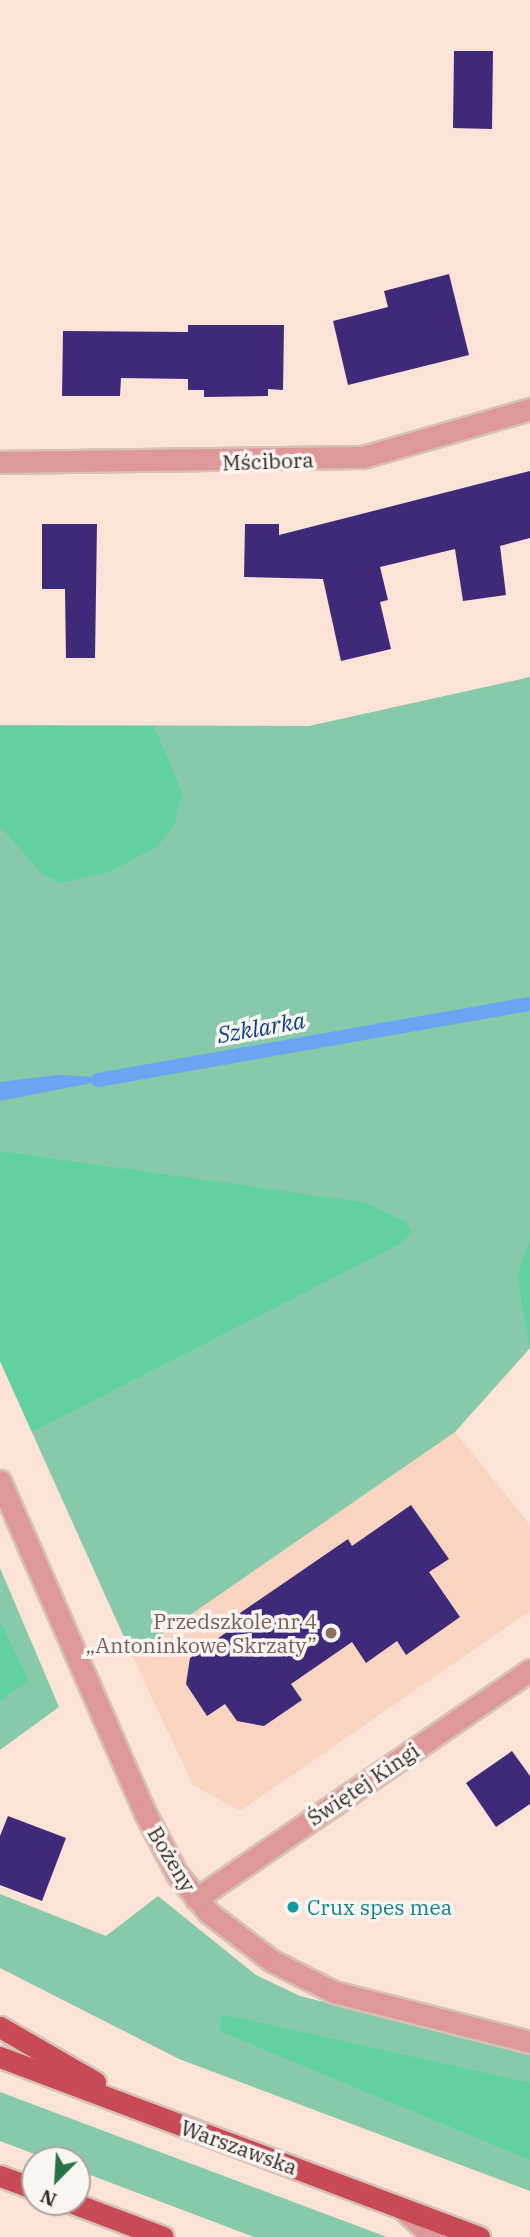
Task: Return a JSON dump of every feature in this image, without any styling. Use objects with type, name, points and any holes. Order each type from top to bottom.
[{"type":"main road","points":[[0,2027],[151,2114]]},
{"type":"main road","name":"Warszawska","points":[[0,2057],[479,2237]]},
{"type":"main road","points":[[0,2176],[21,2184]]},
{"type":"main road","points":[[91,2210],[163,2237]]},
{"type":"street","name":"Mścibora","points":[[0,462],[363,457],[530,409]]},
{"type":"street","name":"Bożeny","points":[[0,1480],[145,1813],[196,1899],[261,1954],[334,1992],[530,2042]]},
{"type":"street","name":"Świętej Kingi","points":[[196,1899],[530,1670]]},
{"type":"street","points":[[401,2207],[433,2237]]},
{"type":"shaded area","name":"Przedszkole nr 4 „Antoninkowe Skrzaty”","points":[[455,1432],[530,1525],[530,1611],[240,1811],[193,1785],[132,1655]]},
{"type":"green space","points":[[530,677],[530,1348],[455,1432],[132,1655],[0,1361],[0,725],[309,726]]},
{"type":"green space","points":[[0,726],[154,726],[182,792],[175,823],[158,846],[112,871],[61,883],[43,875],[0,826]]},
{"type":"green space","points":[[0,1151],[366,1203],[404,1221],[412,1232],[398,1245],[32,1432],[0,1361]]},
{"type":"green space","points":[[530,1241],[530,1348],[517,1276]]},
{"type":"green space","points":[[0,1568],[59,1707],[0,1750]]},
{"type":"green space","points":[[0,1621],[29,1681],[0,1701]]},
{"type":"green space","points":[[0,1894],[106,1936],[158,1896],[256,1975],[300,1996],[530,2054],[530,2191],[179,2059],[0,1968]]},
{"type":"green space","points":[[227,2015],[530,2083],[530,2160],[219,2031],[221,2017]]},
{"type":"green space","points":[[0,2092],[387,2237],[254,2237],[91,2175],[91,2146],[21,2146],[21,2149],[0,2141]]},
{"type":"water","points":[[57,1075],[117,1078],[0,1101],[0,1082]]},
{"type":"building","points":[[454,51],[493,51],[492,129],[453,128]]},
{"type":"building","points":[[449,274],[469,355],[348,385],[333,321],[388,307],[384,291]]},
{"type":"building","points":[[188,325],[284,325],[283,390],[268,389],[268,396],[204,397],[204,390],[188,390],[188,379],[121,378],[120,396],[62,396],[63,331],[188,332]]},
{"type":"building","points":[[530,471],[530,538],[500,546],[506,595],[463,601],[455,549],[380,567],[388,600],[380,602],[391,649],[341,661],[323,579],[244,577],[245,524],[279,524],[279,535]]},
{"type":"building","points":[[42,524],[97,524],[95,658],[66,658],[65,589],[42,589]]},
{"type":"building","points":[[411,1505],[449,1559],[429,1572],[460,1617],[406,1655],[397,1641],[366,1663],[352,1642],[291,1684],[302,1700],[264,1726],[237,1721],[225,1704],[207,1716],[186,1684],[190,1658],[244,1620],[240,1613],[348,1539],[352,1546]]},
{"type":"building","points":[[512,1751],[530,1776],[530,1804],[496,1827],[466,1783]]},
{"type":"building","points":[[8,1816],[66,1838],[42,1901],[0,1885],[0,1836]]},
{"type":"waterway","name":"Szklarka","points":[[98,1080],[530,1004]]},
{"type":"place","name":"Przedszkole nr 4 „Antoninkowe Skrzaty”","points":[[331,1633]]},
{"type":"place","name":"Crux spes mea","points":[[293,1907]]}]
